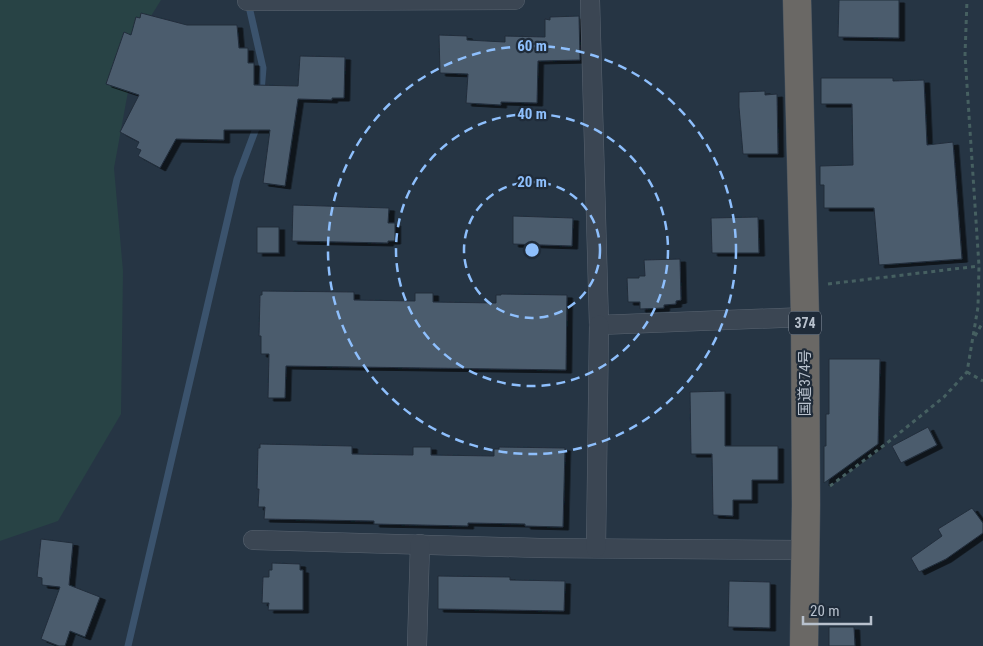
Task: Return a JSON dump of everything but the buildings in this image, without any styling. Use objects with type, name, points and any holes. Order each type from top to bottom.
[{"type":"highway","name":"国道374号","points":[[797,0],[805,317],[806,505],[804,646]]},
{"type":"street","points":[[247,1],[514,0]]},
{"type":"street","points":[[590,0],[599,325],[596,548]]},
{"type":"street","points":[[599,325],[805,317]]},
{"type":"street","points":[[253,540],[596,548],[804,550]]},
{"type":"street","points":[[417,646],[420,544]]},
{"type":"path","points":[[806,505],[944,397],[967,372],[978,307],[979,266],[965,55],[967,0]]},
{"type":"path","points":[[804,287],[979,266]]},
{"type":"path","points":[[973,338],[983,322]]},
{"type":"path","points":[[967,372],[983,381]]},
{"type":"green space","points":[[0,0],[161,0],[138,37],[114,168],[123,271],[121,414],[58,521],[0,541]]},
{"type":"waterway","points":[[248,2],[263,68],[261,92]]},
{"type":"waterway","points":[[128,646],[237,179],[258,123]]}]
